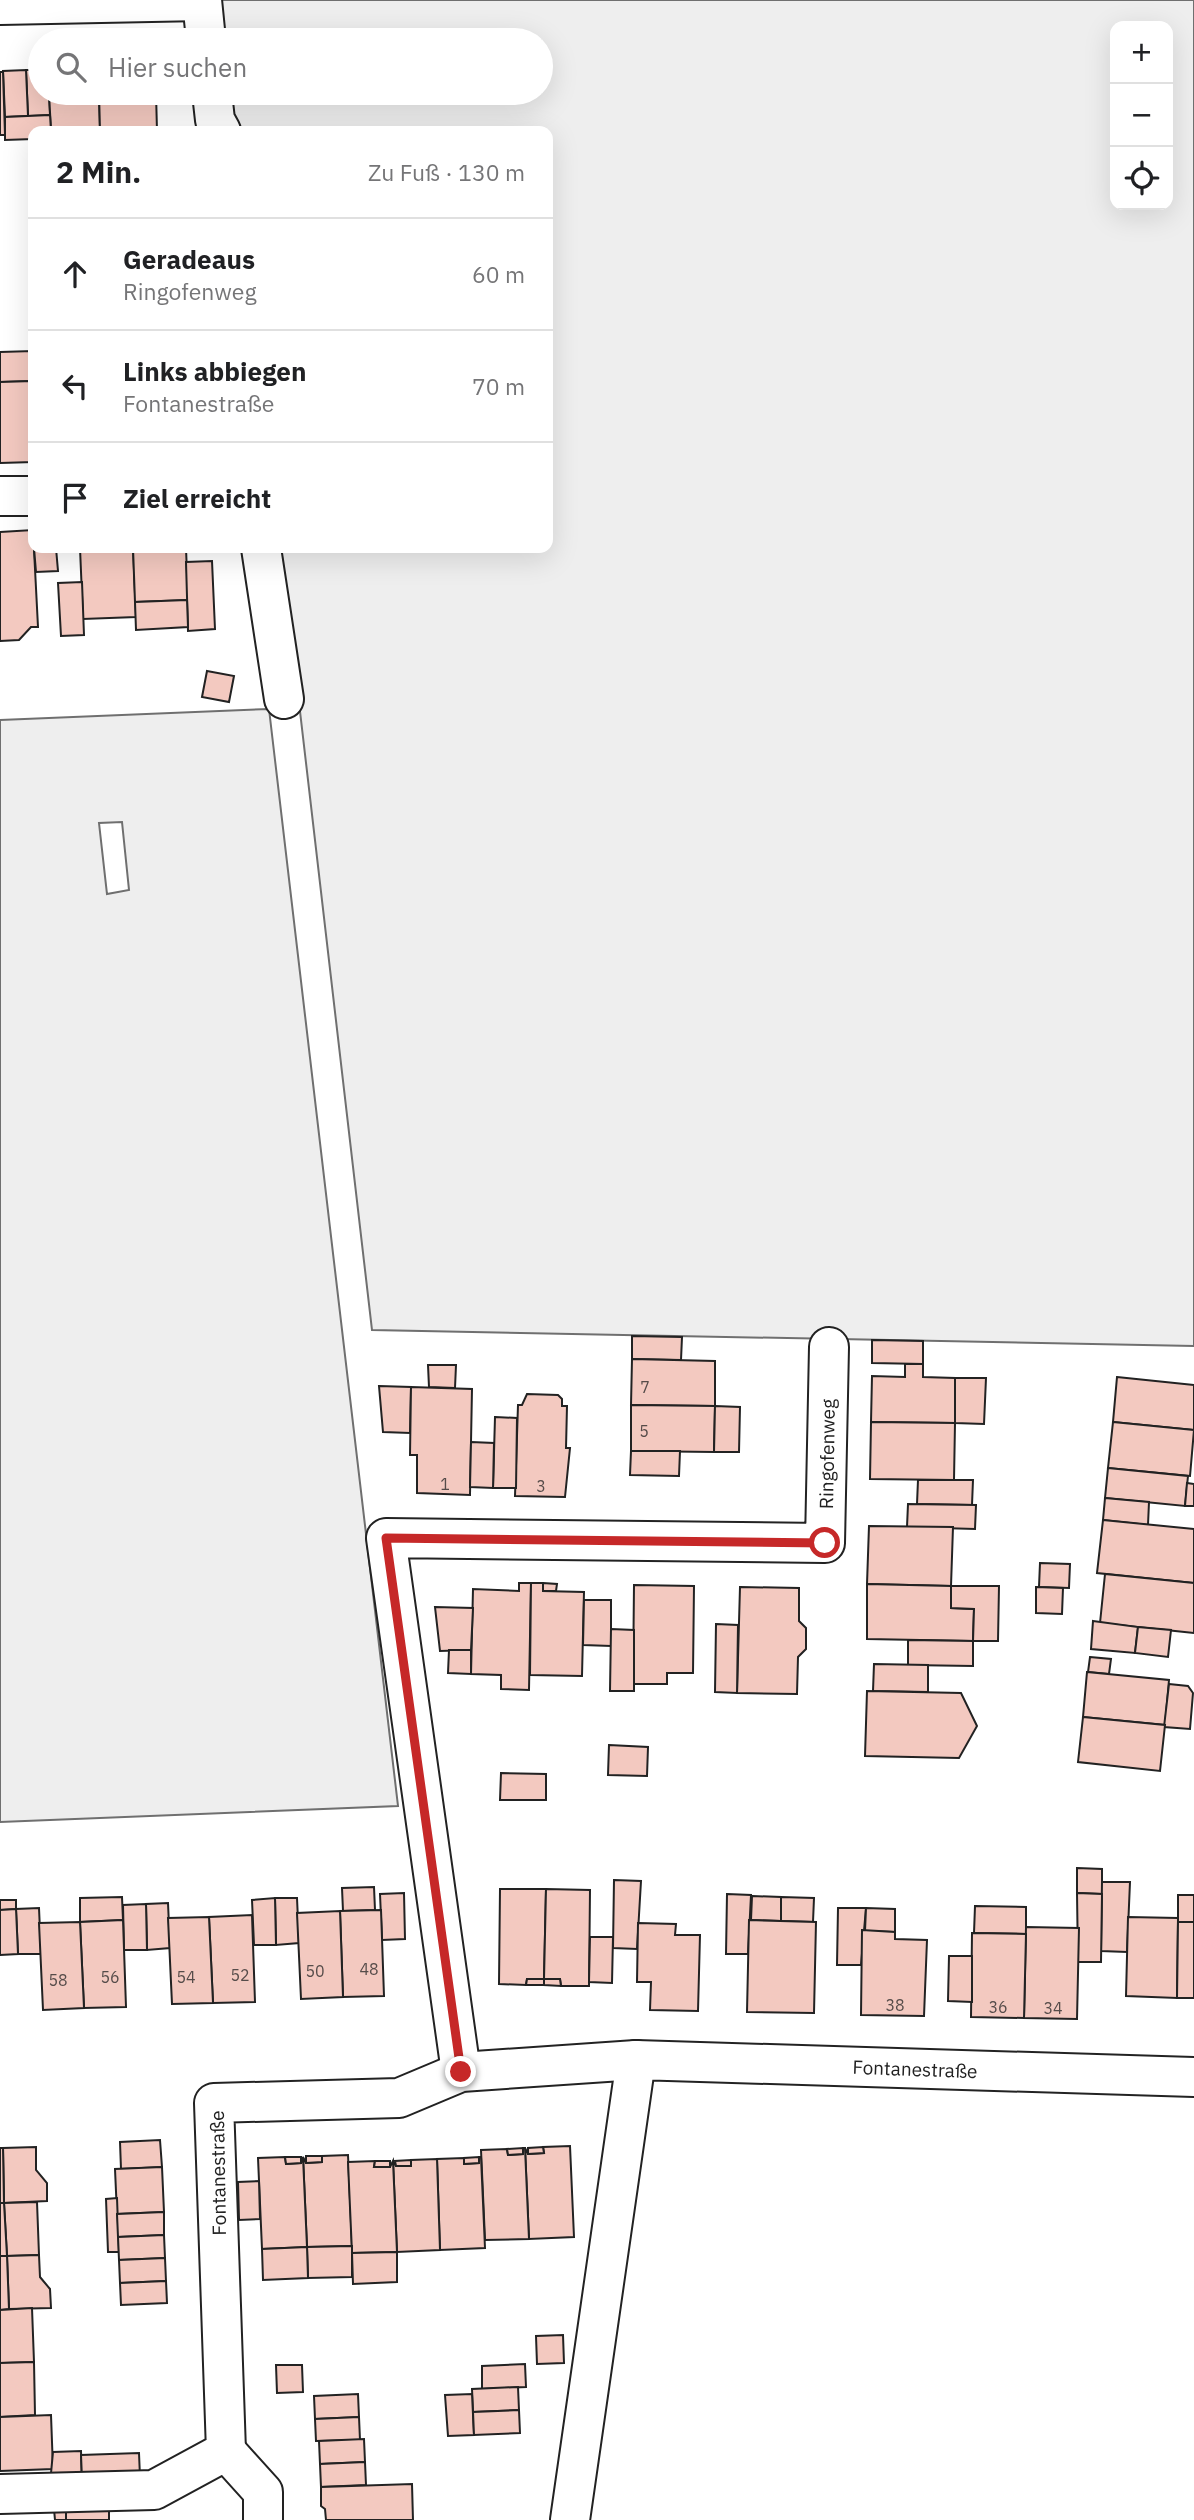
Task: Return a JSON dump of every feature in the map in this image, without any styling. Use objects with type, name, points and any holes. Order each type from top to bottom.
[{"type":"street","points":[[0,5],[202,0],[205,28]]},
{"type":"street","points":[[213,105],[218,126]]},
{"type":"street","points":[[0,496],[28,496]]},
{"type":"street","points":[[262,553],[284,699]]},
{"type":"street","name":"Ringofenweg","points":[[461,2072],[386,1538],[825,1543],[829,1347]]},
{"type":"street","points":[[570,2520],[636,2060]]},
{"type":"street","name":"Fontanestraße","points":[[226,2451],[214,2103],[399,2098],[461,2072],[636,2060],[1194,2077]]},
{"type":"street","points":[[0,2494],[154,2490],[226,2451],[263,2492],[263,2520]]},
{"type":"shaded area","points":[[218,0],[1194,0],[1194,1346],[372,1330],[282,553],[553,553],[553,126],[230,126],[228,105],[553,105],[553,28],[221,28]]},
{"type":"shaded area","points":[[269,709],[398,1806],[0,1822],[0,720]],"holes":[[[122,822],[129,890],[107,894],[99,823]]]},
{"type":"building","points":[[26,70],[28,105],[50,105],[50,115],[28,116]]},
{"type":"building","points":[[26,70],[28,116],[5,117],[3,71]]},
{"type":"building","points":[[0,72],[3,72],[5,135],[0,135]]},
{"type":"building","points":[[50,105],[99,105],[100,126],[51,126]]},
{"type":"building","points":[[99,105],[156,105],[157,126],[100,126]]},
{"type":"building","points":[[50,115],[51,126],[28,126],[28,139],[5,140],[5,117]]},
{"type":"building","points":[[28,351],[28,381],[0,382],[0,352]]},
{"type":"building","points":[[28,381],[28,462],[0,463],[0,382]]},
{"type":"building","points":[[28,530],[28,553],[34,553],[38,627],[31,627],[19,640],[0,641],[0,532]]},
{"type":"building","points":[[34,553],[56,553],[58,571],[36,572]]},
{"type":"building","points":[[80,553],[133,553],[136,617],[83,619]]},
{"type":"building","points":[[133,553],[186,553],[188,600],[135,602]]},
{"type":"building","points":[[212,561],[215,629],[188,631],[186,562]]},
{"type":"building","points":[[82,582],[84,635],[61,636],[58,583]]},
{"type":"building","points":[[187,600],[188,627],[136,630],[135,602]]},
{"type":"building","points":[[207,671],[234,676],[229,702],[202,697]]},
{"type":"building","points":[[632,1336],[682,1337],[681,1360],[632,1359]]},
{"type":"building","points":[[872,1340],[923,1341],[923,1364],[872,1363]]},
{"type":"building","points":[[632,1359],[715,1361],[715,1406],[631,1405]]},
{"type":"building","points":[[905,1364],[923,1364],[923,1377],[955,1378],[955,1423],[871,1422],[872,1376],[905,1377]]},
{"type":"building","points":[[428,1365],[456,1365],[455,1388],[429,1387]]},
{"type":"building","points":[[1117,1377],[1194,1385],[1194,1430],[1113,1422]]},
{"type":"building","points":[[955,1378],[986,1378],[984,1424],[955,1423]]},
{"type":"building","points":[[379,1386],[411,1387],[410,1433],[383,1432]]},
{"type":"building","points":[[411,1387],[472,1389],[470,1495],[417,1493],[417,1455],[410,1455]]},
{"type":"building","points":[[527,1394],[558,1395],[562,1399],[562,1406],[567,1406],[566,1448],[570,1448],[565,1497],[515,1496],[518,1405],[522,1405]]},
{"type":"building","points":[[631,1405],[715,1406],[714,1452],[631,1451]]},
{"type":"building","points":[[715,1406],[740,1407],[739,1452],[714,1452]]},
{"type":"building","points":[[495,1417],[517,1418],[516,1488],[493,1488]]},
{"type":"building","points":[[871,1422],[955,1423],[954,1480],[870,1479]]},
{"type":"building","points":[[1113,1422],[1194,1430],[1190,1476],[1108,1468]]},
{"type":"building","points":[[471,1442],[494,1443],[493,1488],[470,1487]]},
{"type":"building","points":[[631,1451],[680,1451],[679,1476],[630,1475]]},
{"type":"building","points":[[1108,1468],[1188,1476],[1185,1506],[1105,1498]]},
{"type":"building","points":[[918,1480],[973,1480],[972,1505],[917,1504]]},
{"type":"building","points":[[1187,1483],[1194,1484],[1194,1506],[1185,1506]]},
{"type":"building","points":[[1105,1498],[1149,1502],[1148,1525],[1103,1520]]},
{"type":"building","points":[[908,1504],[976,1505],[975,1529],[907,1527]]},
{"type":"building","points":[[1103,1520],[1194,1529],[1194,1583],[1097,1573]]},
{"type":"building","points":[[869,1526],[953,1527],[951,1586],[867,1584]]},
{"type":"building","points":[[1040,1563],[1070,1564],[1069,1588],[1039,1587]]},
{"type":"building","points":[[1105,1574],[1194,1583],[1194,1633],[1100,1623]]},
{"type":"building","points":[[519,1583],[531,1583],[529,1690],[501,1689],[501,1675],[471,1674],[473,1589],[519,1591]]},
{"type":"building","points":[[531,1583],[543,1583],[543,1591],[584,1592],[582,1676],[530,1675]]},
{"type":"building","points":[[543,1583],[557,1584],[556,1591],[543,1591]]},
{"type":"building","points":[[867,1584],[951,1586],[951,1608],[974,1609],[973,1641],[867,1639]]},
{"type":"building","points":[[634,1585],[694,1586],[693,1673],[667,1673],[667,1684],[633,1684]]},
{"type":"building","points":[[951,1586],[999,1586],[998,1641],[973,1641],[974,1609],[951,1608]]},
{"type":"building","points":[[740,1587],[799,1588],[799,1621],[806,1628],[806,1649],[798,1657],[797,1694],[737,1693]]},
{"type":"building","points":[[1036,1587],[1063,1588],[1062,1614],[1036,1613]]},
{"type":"building","points":[[584,1600],[611,1600],[611,1646],[583,1645]]},
{"type":"building","points":[[435,1607],[473,1608],[471,1650],[440,1651]]},
{"type":"building","points":[[1093,1621],[1138,1627],[1135,1653],[1091,1649]]},
{"type":"building","points":[[716,1624],[738,1625],[737,1693],[715,1692]]},
{"type":"building","points":[[1138,1627],[1171,1630],[1168,1657],[1135,1653]]},
{"type":"building","points":[[611,1629],[634,1630],[634,1691],[610,1691]]},
{"type":"building","points":[[908,1640],[973,1641],[973,1666],[908,1665]]},
{"type":"building","points":[[449,1650],[471,1650],[471,1674],[448,1673]]},
{"type":"building","points":[[1090,1657],[1111,1659],[1109,1674],[1088,1672]]},
{"type":"building","points":[[874,1664],[928,1665],[928,1692],[873,1691]]},
{"type":"building","points":[[1087,1672],[1169,1680],[1165,1725],[1083,1717]]},
{"type":"building","points":[[1169,1684],[1188,1686],[1193,1693],[1190,1729],[1164,1727]]},
{"type":"building","points":[[867,1691],[961,1693],[977,1726],[959,1758],[865,1756]]},
{"type":"building","points":[[1083,1717],[1165,1725],[1160,1771],[1078,1762]]},
{"type":"building","points":[[609,1745],[648,1747],[647,1776],[608,1775]]},
{"type":"building","points":[[501,1773],[546,1774],[546,1800],[500,1800]]},
{"type":"building","points":[[1077,1868],[1102,1869],[1102,1894],[1077,1893]]},
{"type":"building","points":[[614,1880],[641,1881],[637,1949],[613,1948]]},
{"type":"building","points":[[1102,1882],[1130,1882],[1127,1952],[1101,1951]]},
{"type":"building","points":[[374,1887],[375,1910],[343,1911],[342,1888]]},
{"type":"building","points":[[500,1889],[546,1889],[544,1979],[527,1979],[526,1985],[499,1984]]},
{"type":"building","points":[[546,1889],[590,1890],[589,1986],[561,1986],[560,1979],[544,1979]]},
{"type":"building","points":[[404,1893],[405,1939],[382,1940],[380,1894]]},
{"type":"building","points":[[1077,1893],[1102,1894],[1101,1962],[1078,1962]]},
{"type":"building","points":[[727,1894],[751,1895],[748,1954],[726,1954]]},
{"type":"building","points":[[1178,1895],[1194,1895],[1194,1922],[1178,1922]]},
{"type":"building","points":[[752,1896],[781,1897],[781,1921],[751,1920]]},
{"type":"building","points":[[122,1897],[123,1920],[80,1922],[80,1898]]},
{"type":"building","points":[[781,1897],[814,1898],[813,1922],[781,1921]]},
{"type":"building","points":[[275,1898],[297,1898],[299,1943],[276,1945]]},
{"type":"building","points":[[275,1898],[276,1945],[254,1945],[252,1900]]},
{"type":"building","points":[[0,1900],[16,1900],[16,1909],[0,1910]]},
{"type":"building","points":[[168,1903],[170,1948],[147,1950],[146,1904]]},
{"type":"building","points":[[146,1904],[147,1950],[124,1950],[123,1905]]},
{"type":"building","points":[[975,1906],[1026,1907],[1026,1934],[974,1933]]},
{"type":"building","points":[[39,1908],[41,1954],[18,1954],[16,1909]]},
{"type":"building","points":[[838,1908],[866,1908],[861,1965],[837,1965]]},
{"type":"building","points":[[866,1908],[895,1909],[895,1932],[865,1931]]},
{"type":"building","points":[[16,1909],[18,1954],[0,1955],[0,1910]]},
{"type":"building","points":[[381,1910],[384,1996],[343,1997],[340,1911]]},
{"type":"building","points":[[340,1911],[343,1997],[301,1999],[297,1913]]},
{"type":"building","points":[[252,1915],[255,2002],[213,2003],[209,1917]]},
{"type":"building","points":[[209,1917],[213,2003],[172,2004],[168,1918]]},
{"type":"building","points":[[1128,1917],[1178,1918],[1177,1998],[1126,1996]]},
{"type":"building","points":[[123,1920],[126,2007],[84,2008],[80,1922]]},
{"type":"building","points":[[749,1920],[816,1922],[814,2013],[747,2012]]},
{"type":"building","points":[[80,1922],[84,2008],[43,2010],[39,1923]]},
{"type":"building","points":[[1178,1922],[1194,1922],[1194,1998],[1177,1998]]},
{"type":"building","points":[[638,1923],[676,1924],[675,1935],[700,1935],[698,2011],[650,2010],[651,1982],[637,1982]]},
{"type":"building","points":[[1026,1927],[1079,1928],[1077,2019],[1024,2018]]},
{"type":"building","points":[[862,1930],[895,1932],[895,1939],[927,1940],[924,2016],[861,2015]]},
{"type":"building","points":[[972,1933],[1026,1934],[1024,2018],[971,2017]]},
{"type":"building","points":[[590,1937],[613,1937],[612,1983],[589,1982]]},
{"type":"building","points":[[949,1956],[972,1956],[972,2002],[948,2001]]},
{"type":"building","points":[[527,1979],[544,1979],[544,1985],[526,1985]]},
{"type":"building","points":[[544,1979],[560,1979],[561,1986],[544,1985]]},
{"type":"building","points":[[160,2140],[162,2167],[121,2169],[120,2142]]},
{"type":"building","points":[[570,2146],[574,2237],[529,2239],[525,2148],[528,2154],[544,2153],[543,2147]]},
{"type":"building","points":[[36,2147],[36,2170],[47,2183],[47,2201],[4,2203],[3,2148]]},
{"type":"building","points":[[543,2147],[544,2153],[528,2154],[528,2148]]},
{"type":"building","points":[[0,2148],[3,2148],[4,2203],[0,2203]]},
{"type":"building","points":[[523,2148],[529,2239],[485,2240],[481,2150],[507,2149],[508,2155],[523,2154]]},
{"type":"building","points":[[523,2148],[523,2154],[508,2155],[507,2149]]},
{"type":"building","points":[[348,2155],[352,2246],[307,2247],[303,2157],[306,2163],[322,2162],[322,2156]]},
{"type":"building","points":[[306,2156],[322,2156],[322,2162],[306,2163]]},
{"type":"building","points":[[285,2157],[286,2164],[301,2163],[303,2157],[307,2247],[262,2249],[258,2158]]},
{"type":"building","points":[[285,2157],[301,2157],[301,2163],[286,2164]]},
{"type":"building","points":[[479,2157],[485,2248],[440,2250],[437,2159],[464,2158],[464,2164],[479,2163]]},
{"type":"building","points":[[479,2157],[479,2163],[464,2164],[464,2158]]},
{"type":"building","points":[[437,2159],[440,2250],[397,2252],[393,2161],[396,2166],[411,2166],[411,2160]]},
{"type":"building","points":[[411,2160],[411,2166],[396,2166],[395,2161]]},
{"type":"building","points":[[375,2161],[374,2167],[390,2167],[393,2161],[397,2252],[352,2253],[348,2162]]},
{"type":"building","points":[[375,2161],[390,2161],[390,2167],[374,2167]]},
{"type":"building","points":[[162,2167],[164,2212],[117,2214],[115,2169]]},
{"type":"building","points":[[259,2181],[260,2219],[239,2220],[238,2182]]},
{"type":"building","points":[[117,2198],[119,2252],[108,2252],[106,2199]]},
{"type":"building","points":[[37,2202],[39,2255],[7,2256],[4,2203]]},
{"type":"building","points":[[0,2203],[4,2203],[7,2256],[0,2256]]},
{"type":"building","points":[[164,2212],[164,2235],[118,2237],[117,2214]]},
{"type":"building","points":[[164,2235],[165,2258],[119,2260],[118,2237]]},
{"type":"building","points":[[352,2246],[352,2277],[308,2278],[307,2247]]},
{"type":"building","points":[[307,2247],[308,2278],[263,2280],[262,2249]]},
{"type":"building","points":[[397,2252],[397,2282],[353,2284],[352,2253]]},
{"type":"building","points":[[39,2255],[40,2277],[50,2289],[51,2308],[9,2309],[7,2256]]},
{"type":"building","points":[[0,2256],[7,2256],[9,2309],[0,2310]]},
{"type":"building","points":[[165,2258],[166,2281],[120,2283],[119,2260]]},
{"type":"building","points":[[166,2281],[167,2303],[121,2305],[120,2283]]},
{"type":"building","points":[[32,2308],[34,2362],[0,2363],[0,2310]]},
{"type":"building","points":[[563,2335],[564,2363],[537,2364],[536,2336]]},
{"type":"building","points":[[34,2362],[35,2415],[0,2417],[0,2363]]},
{"type":"building","points":[[525,2364],[526,2387],[482,2389],[482,2366]]},
{"type":"building","points":[[276,2365],[302,2365],[303,2392],[277,2393]]},
{"type":"building","points":[[518,2387],[519,2410],[473,2412],[472,2389]]},
{"type":"building","points":[[358,2394],[359,2417],[315,2419],[314,2396]]},
{"type":"building","points":[[472,2394],[474,2435],[448,2436],[445,2395]]},
{"type":"building","points":[[519,2410],[520,2433],[474,2435],[473,2412]]},
{"type":"building","points":[[51,2415],[53,2469],[0,2471],[0,2417]]},
{"type":"building","points":[[359,2417],[360,2440],[316,2441],[315,2419]]},
{"type":"building","points":[[364,2439],[365,2462],[320,2464],[319,2441]]},
{"type":"building","points":[[81,2451],[82,2483],[50,2484],[53,2452]]},
{"type":"building","points":[[139,2453],[140,2477],[82,2479],[81,2455]]},
{"type":"building","points":[[365,2462],[366,2485],[321,2487],[320,2464]]},
{"type":"building","points":[[412,2484],[413,2520],[326,2520],[325,2509],[321,2506],[321,2487]]},
{"type":"building","points":[[109,2507],[109,2520],[66,2520],[66,2509]]},
{"type":"building","points":[[54,2509],[66,2509],[66,2520],[55,2520]]},
{"type":"route","points":[[461,2072],[386,1538],[825,1543]]}]
